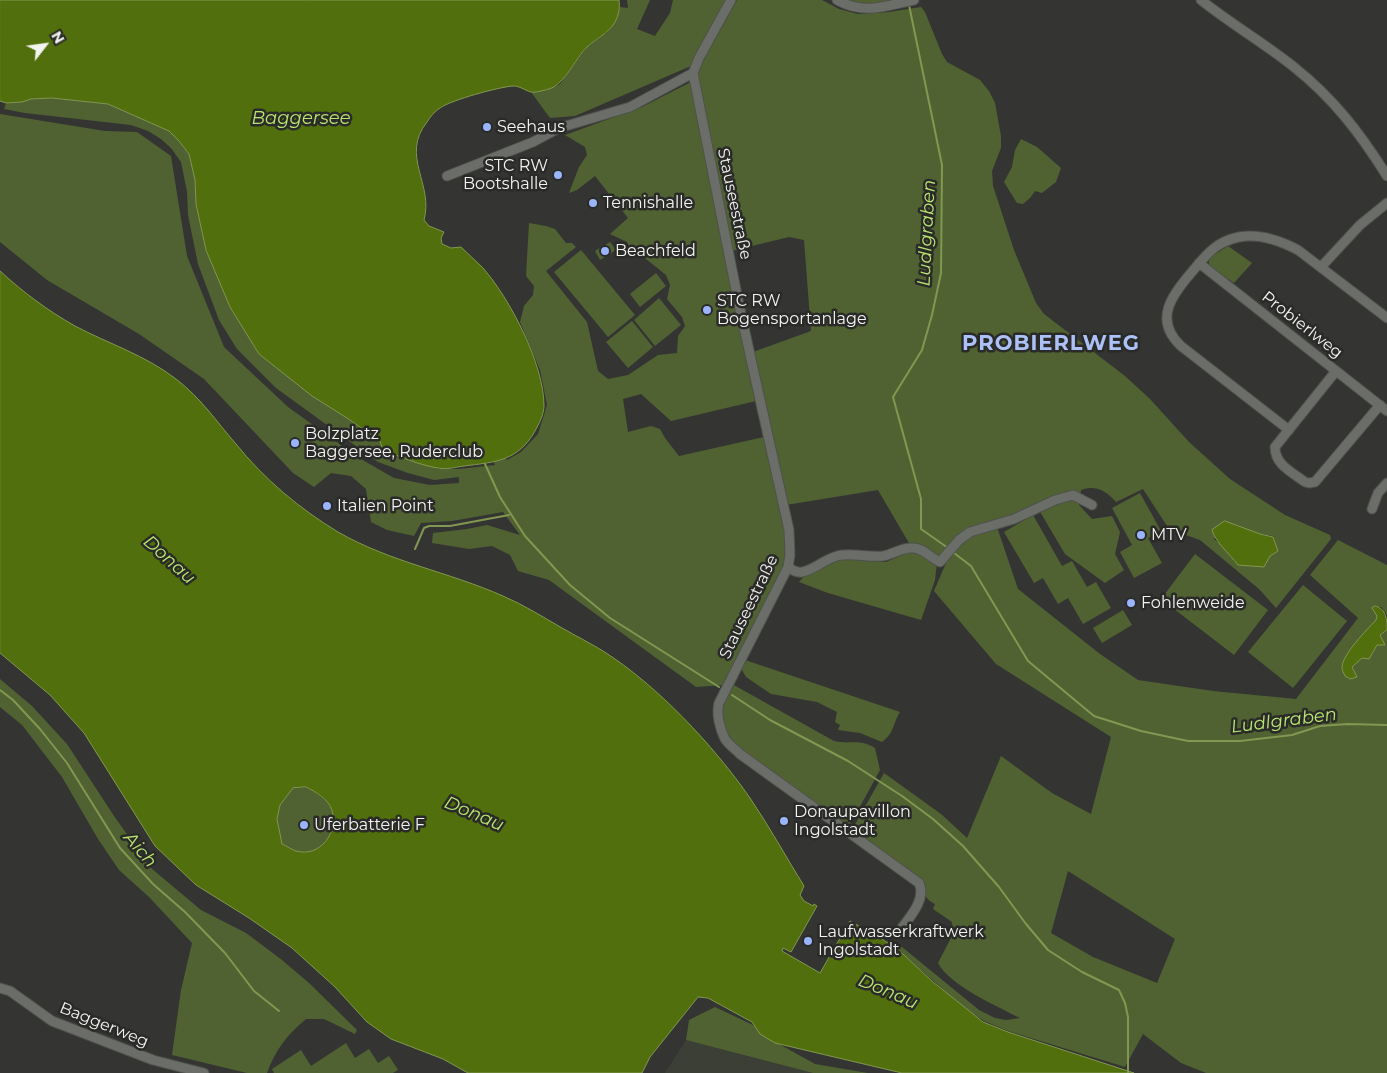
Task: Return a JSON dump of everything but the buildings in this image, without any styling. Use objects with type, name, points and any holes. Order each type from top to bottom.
[{"type":"street","points":[[447,176],[533,142],[559,128],[630,107],[693,73],[699,58],[731,0]]},
{"type":"street","points":[[837,0],[867,10],[914,0]]},
{"type":"street","points":[[1201,0],[1286,61],[1319,88],[1356,127],[1387,176]]},
{"type":"street","name":"Stauseestraße","points":[[693,73],[739,305],[788,530],[790,555],[788,567],[719,703],[720,724],[726,740],[740,754],[919,883],[922,889],[921,898],[898,933]]},
{"type":"street","points":[[1321,267],[1360,225],[1387,203]]},
{"type":"street","points":[[1289,430],[1181,346],[1171,332],[1167,318],[1169,303],[1177,290],[1210,250],[1229,240],[1249,236],[1285,243],[1298,250],[1387,318]]},
{"type":"street","name":"Probierlweg","points":[[1199,263],[1383,408]]},
{"type":"street","points":[[1336,371],[1275,447],[1275,455],[1278,462],[1305,482],[1315,482],[1383,408]]},
{"type":"street","points":[[1372,509],[1378,493],[1387,483]]},
{"type":"street","points":[[788,567],[794,572],[801,573],[839,555],[881,556],[908,548],[922,550],[940,562],[963,537],[977,529],[1014,519],[1069,495],[1073,495],[1092,505]]},
{"type":"street","name":"Baggerweg","points":[[0,988],[10,991],[52,1021],[152,1060],[204,1073]]},
{"type":"shaded area","points":[[627,0],[650,0],[637,29],[655,36],[670,13],[673,0],[727,0],[691,66],[575,116],[550,118],[531,92],[560,84],[587,47],[608,32],[616,20],[620,7],[628,8]]},
{"type":"shaded area","points":[[737,0],[822,0],[839,9],[858,14],[921,7],[947,62],[980,80],[989,91],[995,103],[1001,136],[1001,148],[992,171],[993,186],[1014,250],[1036,303],[1044,314],[1125,376],[1150,399],[1189,442],[1230,479],[1285,515],[1330,535],[1331,539],[1276,608],[1259,589],[1200,540],[1169,529],[1143,489],[1116,502],[1108,494],[1096,488],[1081,490],[1079,505],[1092,519],[1112,516],[1120,532],[1115,554],[1124,570],[1105,583],[1065,554],[1036,505],[1001,521],[968,530],[937,563],[935,580],[921,620],[828,593],[799,582],[806,574],[839,559],[886,562],[913,550],[878,490],[786,505],[753,352],[811,331],[804,240],[789,237],[731,251],[696,74]],"holes":[[[1225,522],[1260,534],[1273,536],[1278,551],[1270,556],[1238,565],[1226,549],[1214,539]]]},
{"type":"shaded area","points":[[848,0],[898,0],[873,4]]},
{"type":"shaded area","points":[[691,82],[756,401],[671,421],[641,394],[623,399],[628,432],[651,426],[660,429],[679,456],[764,437],[785,529],[787,552],[783,568],[724,685],[696,687],[549,580],[518,571],[510,555],[492,546],[469,549],[432,543],[433,533],[487,525],[520,535],[503,512],[452,521],[421,523],[414,536],[387,530],[371,522],[366,489],[351,476],[331,473],[314,487],[293,473],[204,379],[139,334],[47,280],[0,242],[0,114],[105,131],[137,132],[171,156],[187,256],[224,347],[288,407],[359,458],[394,478],[430,485],[459,483],[459,477],[434,480],[378,462],[276,388],[237,349],[219,320],[198,264],[188,215],[187,192],[181,162],[171,148],[161,139],[148,131],[131,125],[25,113],[4,109],[6,103],[52,98],[108,104],[169,131],[189,154],[195,180],[196,204],[206,250],[230,307],[259,354],[312,396],[380,441],[383,450],[439,469],[459,469],[495,465],[493,460],[504,455],[507,460],[521,452],[538,434],[547,405],[540,370],[520,322],[524,306],[533,295],[534,286],[526,276],[529,223],[555,229],[566,243],[572,243],[576,247],[546,271],[587,322],[598,371],[608,379],[628,375],[658,355],[677,353],[678,336],[685,326],[682,317],[667,299],[670,285],[666,275],[641,255],[633,254],[627,242],[610,234],[628,218],[595,176],[577,190],[569,193],[579,167],[587,155],[585,147],[565,135],[642,107]]},
{"type":"shaded area","points":[[1021,139],[1037,147],[1061,168],[1056,182],[1042,193],[1035,191],[1023,204],[1017,203],[1004,182],[1012,167],[1015,150]]},
{"type":"shaded area","name":"Beachfeld","points":[[610,242],[616,250],[600,260],[595,251]]},
{"type":"shaded area","points":[[1228,246],[1252,263],[1234,283],[1209,266],[1209,258]]},
{"type":"shaded area","points":[[581,250],[635,315],[608,337],[554,272]]},
{"type":"shaded area","points":[[656,273],[666,286],[640,307],[630,294]]},
{"type":"shaded area","points":[[659,298],[681,325],[655,346],[634,320]]},
{"type":"shaded area","points":[[632,321],[653,347],[628,368],[606,342]]},
{"type":"shaded area","name":"MTV","points":[[1140,493],[1161,531],[1148,538],[1162,563],[1134,578],[1120,552],[1132,545],[1112,508]]},
{"type":"shaded area","points":[[1033,515],[1062,566],[1072,561],[1087,587],[1096,582],[1111,608],[1083,624],[1068,598],[1058,604],[1043,578],[1034,583],[1004,532]]},
{"type":"shaded area","points":[[997,527],[1018,589],[1100,654],[1138,680],[1213,691],[1296,699],[1358,618],[1310,575],[1338,540],[1387,565],[1387,615],[1381,607],[1372,608],[1377,616],[1376,620],[1355,644],[1342,668],[1345,676],[1350,679],[1357,677],[1352,667],[1362,657],[1369,659],[1380,635],[1387,631],[1387,1073],[1206,1073],[1181,1063],[1143,1034],[1125,1067],[1008,1031],[984,1021],[964,1008],[904,955],[886,942],[891,940],[902,947],[979,1010],[995,1018],[1006,1020],[1020,1018],[975,995],[953,980],[944,971],[938,963],[953,934],[952,922],[933,909],[935,904],[927,898],[924,888],[852,830],[884,773],[941,814],[967,838],[1001,756],[1052,793],[1091,814],[1111,737],[996,664],[934,591],[949,556],[964,537]],"holes":[[[1068,871],[1175,939],[1157,983],[1093,957],[1051,933]]]},
{"type":"shaded area","points":[[1195,554],[1268,610],[1234,655],[1161,599]]},
{"type":"shaded area","points":[[1303,585],[1347,621],[1293,688],[1248,652]]},
{"type":"shaded area","points":[[1123,610],[1132,625],[1102,643],[1093,628]]},
{"type":"shaded area","points":[[745,660],[900,712],[891,732],[882,742],[860,733],[838,730],[840,725],[835,722],[837,712],[817,702],[771,694],[746,677],[742,670]]},
{"type":"shaded area","points":[[0,679],[32,706],[67,744],[151,868],[201,910],[246,933],[282,960],[309,983],[357,1030],[355,1034],[324,1019],[306,1019],[283,1043],[267,1073],[247,1073],[172,1055],[181,990],[192,943],[149,897],[119,870],[98,839],[62,777],[22,725],[0,707]]},
{"type":"shaded area","points":[[732,684],[834,741],[859,742],[875,748],[880,770],[851,823],[846,825],[735,745],[729,737],[723,722],[723,708]]},
{"type":"shaded area","points":[[306,787],[328,803],[332,810],[333,827],[326,841],[320,847],[313,851],[305,852],[294,850],[282,844],[277,819],[280,805],[293,788]]},
{"type":"shaded area","points":[[715,1007],[755,1026],[761,1034],[815,1064],[868,1073],[813,1073],[686,1040],[689,1020]]},
{"type":"shaded area","points":[[686,1040],[813,1073],[665,1073]]},
{"type":"shaded area","points":[[346,1043],[355,1058],[369,1049],[378,1063],[389,1056],[398,1070],[393,1073],[274,1073],[272,1069],[301,1050],[311,1066]]},
{"type":"water","name":"Baggersee","points":[[0,0],[619,0],[618,14],[612,26],[606,33],[587,47],[565,77],[555,86],[533,92],[515,86],[506,87],[454,101],[436,111],[428,120],[420,134],[417,147],[417,158],[425,194],[424,220],[429,226],[444,232],[441,238],[442,244],[451,248],[461,247],[483,268],[514,314],[532,352],[542,389],[544,406],[540,422],[528,441],[514,454],[486,463],[444,469],[417,463],[383,450],[380,441],[312,396],[259,354],[230,307],[206,250],[196,204],[195,180],[189,154],[169,131],[108,104],[52,98],[6,103],[0,101]]},
{"type":"water","name":"Donau","points":[[0,271],[36,301],[65,320],[139,356],[176,379],[201,402],[258,469],[296,503],[338,532],[378,551],[462,580],[518,603],[603,651],[644,681],[702,738],[736,778],[804,886],[800,895],[804,901],[817,906],[791,952],[783,948],[782,951],[820,973],[850,921],[882,939],[904,955],[933,982],[983,1022],[1134,1073],[902,1073],[775,1043],[760,1034],[752,1022],[708,998],[698,997],[650,1057],[642,1073],[468,1073],[443,1059],[391,1039],[367,1022],[335,987],[292,948],[196,885],[155,846],[84,733],[50,695],[0,653]],"holes":[[[306,787],[328,802],[332,810],[333,827],[326,841],[320,847],[313,851],[305,852],[296,851],[282,844],[277,819],[280,805],[293,788]]]},
{"type":"water","points":[[1225,521],[1273,537],[1278,551],[1270,556],[1264,567],[1238,565],[1219,543],[1212,530]]},
{"type":"water","points":[[1375,606],[1384,612],[1387,622],[1387,630],[1380,635],[1385,645],[1377,645],[1369,659],[1362,658],[1352,667],[1357,677],[1350,679],[1345,676],[1342,668],[1343,662],[1356,642],[1376,620],[1377,616],[1372,608]]},
{"type":"waterway","name":"Ludlgraben","points":[[909,5],[942,165],[941,273],[922,350],[893,397],[921,499],[921,529],[948,548]]},
{"type":"waterway","points":[[485,464],[500,497],[525,536],[570,585],[610,618],[719,687]]},
{"type":"waterway","points":[[415,549],[424,528],[429,526],[450,526],[509,515]]},
{"type":"waterway","name":"Ludlgraben","points":[[954,553],[971,566],[1028,661],[1094,716],[1141,731],[1188,741],[1240,741],[1292,735],[1320,726],[1348,724],[1387,725]]},
{"type":"waterway","name":"Aich","points":[[0,690],[13,700],[40,729],[67,763],[120,848],[153,884],[185,912],[225,953],[254,991],[279,1011]]},
{"type":"waterway","points":[[732,695],[770,720],[848,761],[902,796],[933,819],[963,846],[999,887],[1048,950],[1082,972],[1119,990],[1125,1003],[1128,1017],[1128,1073]]},
{"type":"place","name":"Seehaus","points":[[487,127]]},
{"type":"place","name":"STC RW Bootshalle","points":[[558,175]]},
{"type":"place","name":"Tennishalle","points":[[593,203]]},
{"type":"place","name":"Beachfeld","points":[[605,251]]},
{"type":"place","name":"STC RW Bogensportanlage","points":[[707,310]]},
{"type":"place","name":"Bolzplatz Baggersee, Ruderclub","points":[[295,443]]},
{"type":"place","name":"Italien Point","points":[[327,506]]},
{"type":"place","name":"MTV","points":[[1141,535]]},
{"type":"place","name":"Fohlenweide","points":[[1131,603]]},
{"type":"place","name":"Donaupavillon Ingolstadt","points":[[784,821]]},
{"type":"place","name":"Uferbatterie F","points":[[304,825]]},
{"type":"place","name":"Laufwasserkraftwerk Ingolstadt","points":[[808,941]]},
{"type":"district","name":"PROBIERLWEG","points":[[1051,344]]}]
